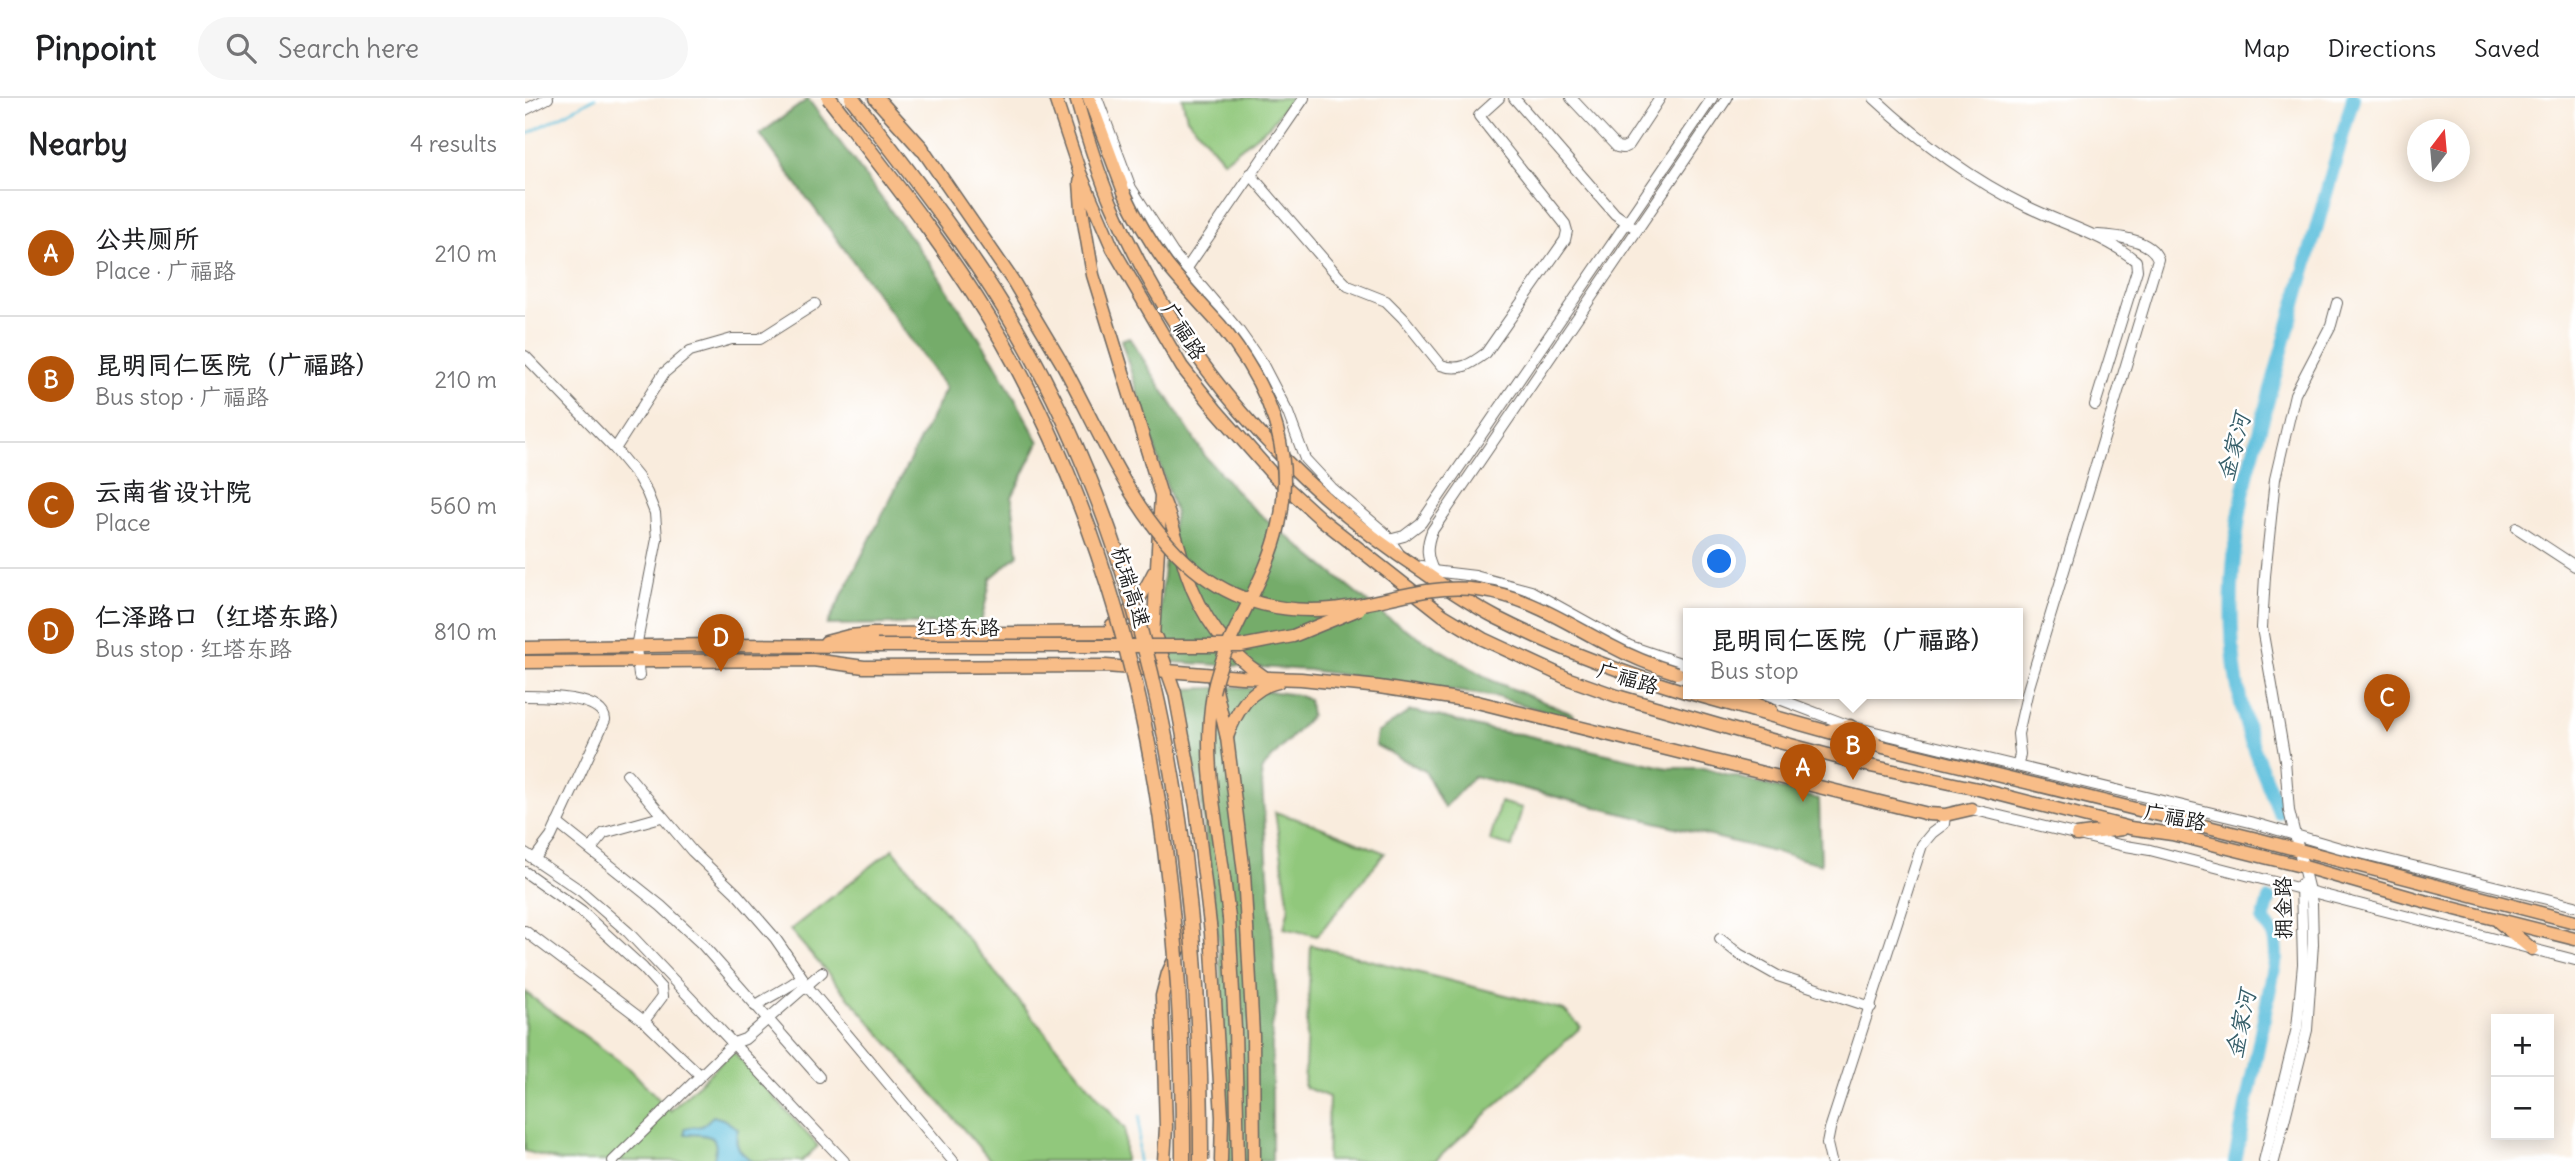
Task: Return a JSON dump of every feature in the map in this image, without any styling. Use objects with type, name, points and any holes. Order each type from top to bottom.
[{"type":"highway","name":"杭瑞高速","points":[[829,98],[939,244],[1003,342],[1064,464],[1103,566],[1129,653],[1142,709],[1162,832],[1178,995],[1182,1161]]},
{"type":"highway","name":"杭瑞高速","points":[[852,98],[961,243],[1019,332],[1073,437],[1117,550],[1152,671],[1165,728],[1181,830],[1197,994],[1201,1161]]},
{"type":"highway","points":[[876,98],[922,149]]},
{"type":"main road","name":"广福路","points":[[1055,98],[1080,173],[1129,279],[1182,367],[1216,410],[1274,476],[1321,519],[1443,615],[1483,639],[1569,679],[1617,696],[1866,765],[1978,789],[2130,828],[2172,834],[2575,939]]},
{"type":"main road","name":"广福路","points":[[1076,98],[1110,201],[1145,271],[1196,356],[1286,462],[1331,504],[1384,540],[1403,559],[1495,617],[1579,656],[1683,691]]},
{"type":"main road","points":[[1089,98],[1124,192],[1160,255],[1225,332],[1252,371],[1271,409],[1283,450],[1285,488],[1276,539],[1264,572],[1227,644],[1213,692],[1209,743],[1229,918],[1238,1161]]},
{"type":"main road","points":[[922,149],[1013,281],[1063,365],[1116,470],[1138,506],[1168,546],[1201,575],[1243,597],[1286,608],[1331,609],[1453,588],[1505,595],[1540,607],[1621,651],[1683,671]]},
{"type":"main road","points":[[1080,173],[1082,210],[1093,275],[1187,575],[1205,614],[1238,656],[1265,678]]},
{"type":"main road","points":[[1161,495],[1150,670],[1170,789],[1187,932],[1194,1093],[1192,1161]]},
{"type":"main road","points":[[1090,633],[1110,626],[1133,608],[1157,565]]},
{"type":"main road","name":"红塔东路","points":[[525,648],[819,645],[1241,646],[1293,636],[1383,600]]},
{"type":"main road","points":[[819,645],[849,636],[872,634],[1154,631]]},
{"type":"main road","points":[[1154,631],[1175,694],[1196,807],[1211,933],[1222,1117],[1221,1161]]},
{"type":"main road","name":"红塔东路","points":[[525,662],[813,660],[864,667],[1106,666],[1379,687],[1477,702],[1929,814],[1945,815]]},
{"type":"main road","points":[[1213,675],[1227,738],[1244,873],[1253,1035],[1254,1161]]},
{"type":"main road","points":[[1227,738],[1233,720],[1250,696],[1268,684],[1291,679]]},
{"type":"main road","name":"广福路","points":[[1709,699],[1883,747],[2575,922]]},
{"type":"main road","points":[[1744,699],[1824,731],[1850,726],[1883,747]]},
{"type":"main road","points":[[1945,815],[1971,809]]},
{"type":"main road","points":[[2077,835],[2130,828]]},
{"type":"main road","points":[[1211,933],[1244,873]]},
{"type":"main road","points":[[2496,920],[2532,948]]},
{"type":"main road","points":[[1164,1161],[1166,1128],[1162,996],[1168,973],[1187,932]]},
{"type":"street","points":[[525,110],[548,98]]},
{"type":"street","points":[[1097,98],[1131,188],[1160,235],[1239,331],[1263,365],[1288,413],[1305,459],[1332,488],[1384,532],[1384,540],[1404,536],[1421,523],[1590,277],[1727,98]]},
{"type":"street","points":[[1187,268],[1304,98]]},
{"type":"street","points":[[1250,174],[1348,286],[1386,301],[1441,365],[1459,368],[1470,365],[1486,352],[1565,240],[1567,231],[1565,224],[1479,117],[1499,98]]},
{"type":"street","points":[[1514,98],[1615,214],[1631,226]]},
{"type":"street","points":[[1571,98],[1617,146],[1623,148],[1629,145],[1660,98]]},
{"type":"street","points":[[1448,588],[1428,561],[1427,550],[1432,531],[1600,283],[1631,226],[1712,98]]},
{"type":"street","points":[[1874,98],[1916,135],[1971,175],[2027,207],[2098,235],[2136,261],[2137,270],[2095,405]]},
{"type":"street","points":[[2018,764],[2018,734],[2028,690],[2158,259],[2157,254],[2149,247],[2120,236],[2098,235]]},
{"type":"street","points":[[1590,277],[1600,283]]},
{"type":"street","name":"拥金路","points":[[2274,1161],[2307,1030],[2313,966],[2305,890],[2289,811],[2285,760],[2262,628],[2265,576],[2275,480],[2295,394],[2332,325],[2337,303]]},
{"type":"street","points":[[615,449],[664,373],[690,351],[732,339],[759,340],[815,304]]},
{"type":"street","points":[[525,356],[615,449],[638,477],[655,513],[657,539],[636,647],[639,676]]},
{"type":"street","points":[[1483,433],[1494,440]]},
{"type":"street","points":[[2517,528],[2575,566]]},
{"type":"street","points":[[1403,559],[1433,571],[1475,576],[1531,591],[1630,646],[1683,671]]},
{"type":"street","points":[[525,696],[550,696],[590,703],[599,707],[605,720],[551,838],[535,858]]},
{"type":"street","points":[[1779,699],[1850,726],[2018,764],[2575,906]]},
{"type":"street","points":[[627,774],[692,851],[736,893],[775,939],[802,977],[787,989],[772,994],[755,1006]]},
{"type":"street","points":[[1971,809],[2150,850],[2575,960]]},
{"type":"street","points":[[1831,1161],[1826,1144],[1830,1129],[1922,845],[1944,824],[1945,815]]},
{"type":"street","points":[[591,849],[604,833],[661,817]]},
{"type":"street","points":[[557,823],[661,906],[701,943],[819,1077]]},
{"type":"street","points":[[525,853],[581,891],[628,932],[839,1158]]},
{"type":"street","points":[[525,872],[582,912],[661,988],[662,997],[644,1021]]},
{"type":"street","name":"拥金路","points":[[2264,1161],[2297,1028],[2305,890]]},
{"type":"street","points":[[525,931],[644,1021],[700,1075]]},
{"type":"street","points":[[1720,939],[1739,954],[1778,976],[1871,1007]]},
{"type":"street","points":[[613,1161],[734,1043],[745,1039],[822,972]]},
{"type":"street","points":[[806,985],[953,1161]]},
{"type":"green space","points":[[1182,98],[1292,98],[1270,125],[1224,161],[1187,118]]},
{"type":"green space","points":[[808,99],[934,269],[994,361],[1039,442],[1012,497],[1018,555],[991,578],[981,623],[827,625],[946,388],[760,134]]},
{"type":"green space","points":[[1129,337],[1205,456],[1249,505],[1386,617],[1491,680],[1573,714],[1572,720],[1497,697],[1309,670],[1170,662],[1158,628],[1164,567],[1175,513],[1121,340]]},
{"type":"green space","points":[[1240,687],[1297,695],[1309,700],[1311,716],[1261,770],[1277,1003],[1272,1027],[1272,1161],[1228,1161],[1219,946],[1201,799],[1190,749],[1182,689]]},
{"type":"green space","points":[[1410,711],[1668,768],[1703,768],[1819,799],[1821,864],[1474,776],[1444,808],[1425,771],[1375,745],[1377,733]]},
{"type":"green space","points":[[1500,802],[1522,808],[1512,847],[1490,841]]},
{"type":"green space","points":[[1275,812],[1385,853],[1317,936],[1284,928],[1289,907]]},
{"type":"green space","points":[[893,849],[1125,1129],[1125,1161],[991,1161],[790,930]]},
{"type":"green space","points":[[1311,945],[1564,1010],[1581,1027],[1435,1161],[1327,1161],[1329,1097],[1304,1087]]},
{"type":"green space","points":[[525,992],[630,1069],[670,1111],[733,1051],[818,1146],[802,1161],[560,1161],[525,1151]]},
{"type":"water","points":[[713,1116],[738,1129],[736,1140],[739,1148],[752,1161],[713,1161],[716,1145],[714,1140],[705,1135],[685,1134],[685,1128],[702,1126]]},
{"type":"waterway","points":[[525,135],[595,98]]},
{"type":"waterway","name":"金家河","points":[[2279,812],[2251,741],[2240,699],[2231,601],[2236,536],[2248,471],[2353,98]]},
{"type":"waterway","name":"金家河","points":[[2235,1161],[2276,958],[2274,938],[2263,921],[2269,900]]},
{"type":"waterway","points":[[1138,1161],[1140,1116]]},
{"type":"place","name":"仁泽路口（红塔东路）","points":[[721,672]]},
{"type":"place","name":"云南省设计院","points":[[2387,732]]},
{"type":"place","name":"昆明同仁医院（广福路）","points":[[1853,780]]},
{"type":"place","name":"公共厕所","points":[[1803,802]]}]
